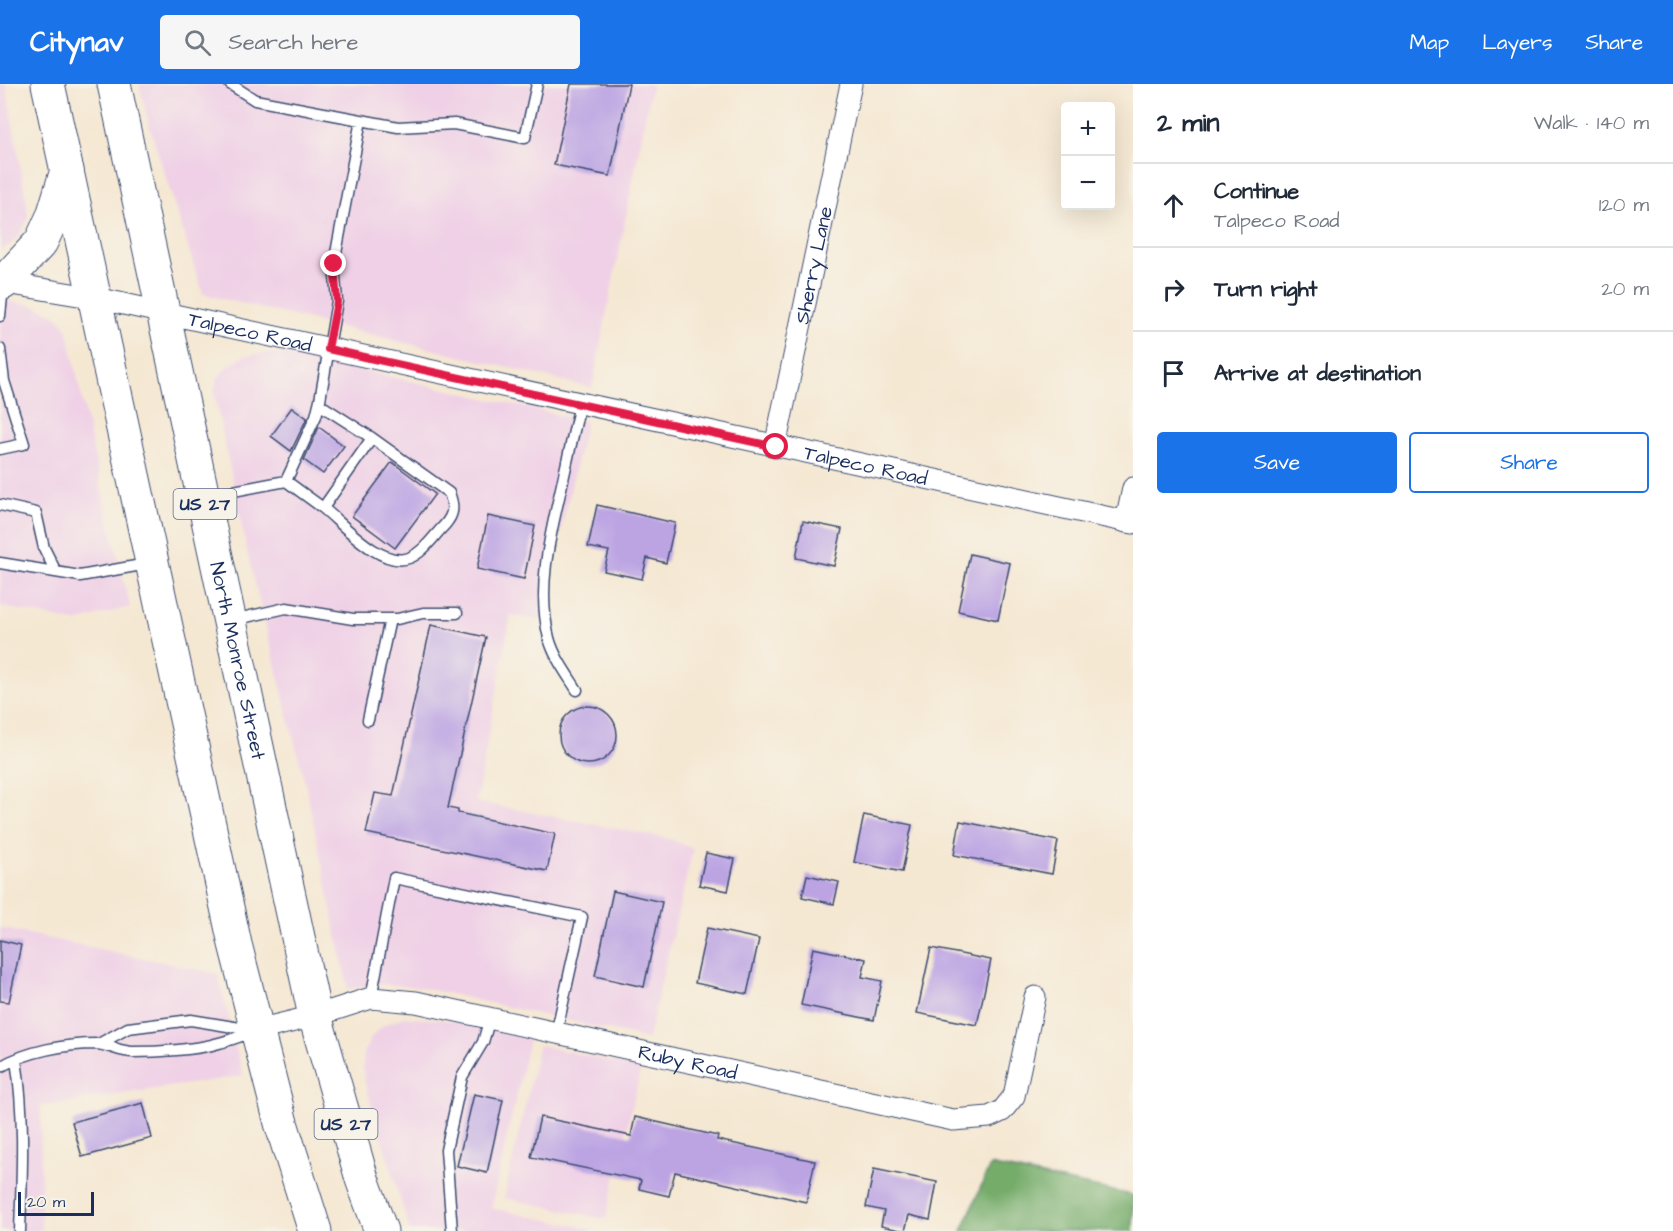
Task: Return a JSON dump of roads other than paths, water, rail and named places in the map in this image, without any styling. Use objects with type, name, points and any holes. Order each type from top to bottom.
[{"type":"highway","name":"US 27","points":[[48,84],[235,944],[281,1123],[315,1231]]},
{"type":"highway","name":"North Monroe Street","points":[[114,84],[315,1016],[359,1170],[381,1231]]},
{"type":"highway","points":[[2,282],[41,242],[53,216],[68,169]]},
{"type":"street","name":"Sherry Lane","points":[[776,447],[851,84]]},
{"type":"street","name":"Talpeco Road","points":[[2,282],[96,298],[1129,522]]},
{"type":"street","points":[[1129,522],[1133,488]]},
{"type":"street","name":"Ruby Road","points":[[257,1030],[315,1016],[370,998],[417,1002],[953,1120],[989,1117],[1002,1111],[1014,1096],[1035,997]]},
{"type":"lane","points":[[230,84],[255,100],[398,127],[454,124],[525,138],[537,84]]},
{"type":"lane","points":[[286,481],[316,417],[319,404],[337,302],[334,264],[361,120]]},
{"type":"lane","points":[[0,316],[2,282]]},
{"type":"lane","points":[[0,349],[3,381],[24,444],[0,449]]},
{"type":"lane","points":[[204,496],[286,481],[386,558],[399,560],[420,552],[450,520],[454,511],[449,493],[372,438],[319,404]]},
{"type":"lane","points":[[577,690],[558,661],[549,639],[545,612],[545,576],[548,549],[580,404]]},
{"type":"lane","points":[[0,410],[12,407]]},
{"type":"lane","points":[[323,508],[372,438]]},
{"type":"lane","points":[[0,506],[36,513],[44,548],[56,573]]},
{"type":"lane","points":[[0,563],[80,576],[153,563]]},
{"type":"lane","points":[[230,621],[286,608],[353,619],[390,619],[423,613],[457,613]]},
{"type":"lane","points":[[368,720],[390,619]]},
{"type":"lane","points":[[370,998],[393,878],[582,917],[556,1034]]},
{"type":"lane","points":[[452,1231],[446,1150],[462,1077],[483,1042],[490,1018]]},
{"type":"lane","points":[[99,1044],[129,1028],[191,1020],[257,1030]]},
{"type":"lane","points":[[0,1067],[16,1059],[48,1050],[99,1044],[131,1052],[182,1048],[218,1044],[257,1030]]},
{"type":"lane","points":[[16,1059],[22,1094],[21,1231]]}]
